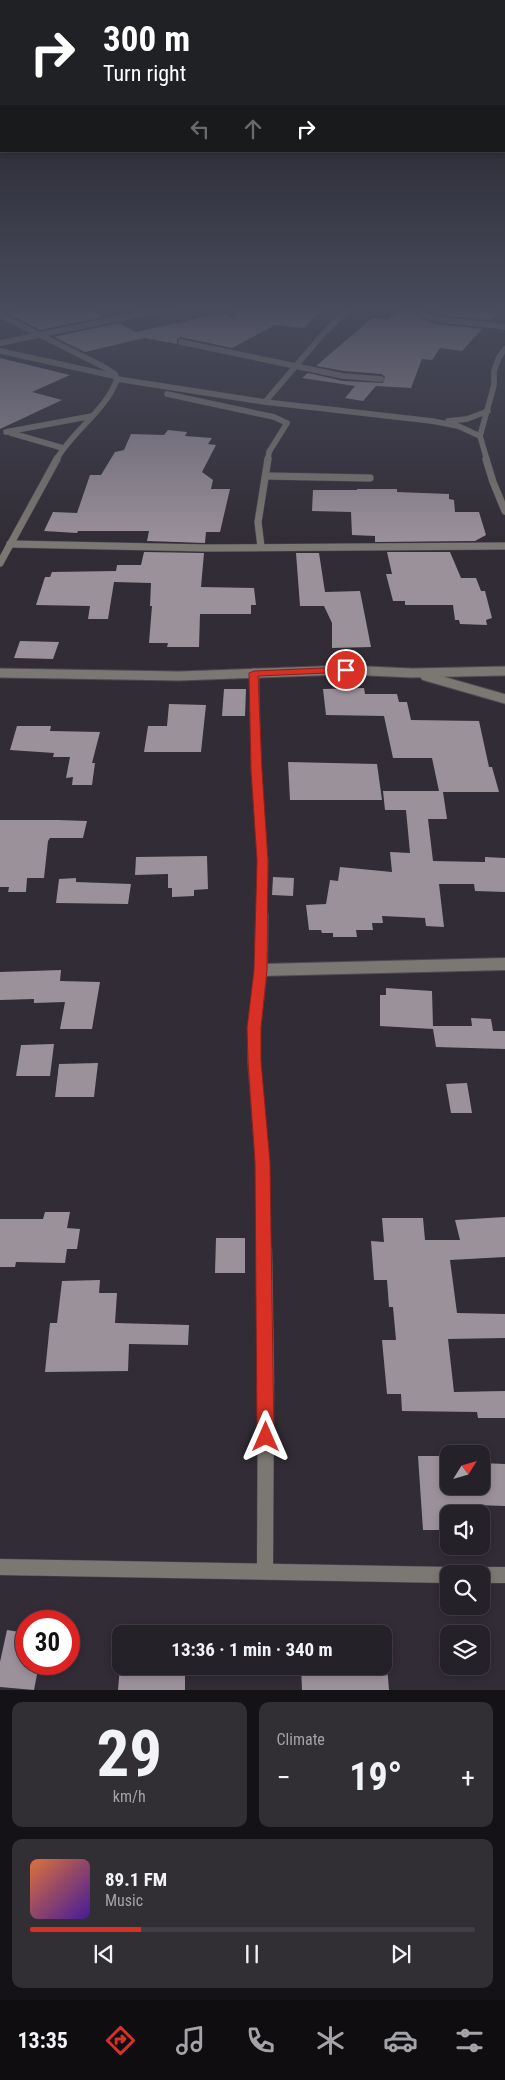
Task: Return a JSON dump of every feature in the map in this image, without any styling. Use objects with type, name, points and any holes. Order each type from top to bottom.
[{"type":"street","points":[[0,562],[63,448],[112,393],[114,387]]},
{"type":"street","points":[[146,387],[159,393],[274,417],[287,423],[269,452],[258,522],[261,547]]},
{"type":"street","points":[[164,387],[265,402],[432,421],[458,426],[480,436]]},
{"type":"street","points":[[265,402],[278,387]]},
{"type":"street","points":[[494,387],[480,436],[493,482],[505,511]]},
{"type":"street","points":[[432,421],[467,419],[488,411]]},
{"type":"street","points":[[3,431],[92,416]]},
{"type":"street","points":[[3,431],[63,448]]},
{"type":"street","points":[[266,476],[370,478]]},
{"type":"street","points":[[10,544],[261,547],[505,546]]},
{"type":"street","points":[[0,673],[179,676],[346,670],[412,673],[505,671]]},
{"type":"street","points":[[254,673],[256,770],[262,861],[261,970],[254,1028],[254,1061],[262,1162],[266,1380],[265,1570]]},
{"type":"street","points":[[412,673],[505,699]]},
{"type":"street","points":[[261,970],[505,964]]},
{"type":"street","points":[[0,1567],[265,1570],[440,1575]]},
{"type":"street","points":[[490,1575],[505,1574]]},
{"type":"building","points":[[0,387],[43,387],[32,392],[62,400],[0,429]]},
{"type":"building","points":[[354,387],[375,387],[363,401],[345,398]]},
{"type":"building","points":[[168,430],[187,432],[185,436],[212,438],[208,444],[216,445],[202,472],[213,480],[211,489],[230,489],[220,532],[206,532],[205,543],[147,541],[149,531],[78,531],[77,533],[44,531],[53,512],[77,513],[90,475],[101,475],[115,452],[124,450],[131,434],[164,435]]},
{"type":"building","points":[[397,489],[397,492],[449,494],[449,499],[454,500],[455,512],[479,512],[486,535],[475,541],[375,542],[375,536],[352,535],[351,512],[312,511],[313,490]]},
{"type":"building","points":[[144,552],[204,553],[201,587],[254,588],[256,605],[251,605],[251,614],[200,614],[199,647],[167,647],[168,643],[149,643],[152,606],[150,606],[151,583],[114,582],[108,619],[88,619],[90,606],[36,605],[45,577],[50,577],[52,572],[116,571],[117,565],[141,565]]},
{"type":"building","points":[[387,552],[450,552],[461,578],[476,578],[481,591],[485,591],[492,618],[486,620],[487,625],[460,624],[459,620],[455,620],[453,605],[405,605],[405,601],[393,601],[386,574],[392,574]]},
{"type":"building","points":[[296,553],[319,553],[325,592],[360,591],[371,647],[332,648],[332,623],[324,606],[300,606]]},
{"type":"building","points":[[20,641],[59,642],[53,659],[14,658]]},
{"type":"building","points":[[364,688],[365,694],[397,694],[399,702],[407,702],[411,720],[479,721],[489,767],[492,767],[499,792],[443,792],[447,819],[428,819],[433,861],[485,862],[485,857],[505,858],[505,892],[475,891],[474,884],[439,884],[444,927],[426,926],[425,918],[382,916],[383,923],[372,923],[373,930],[356,930],[357,937],[333,937],[333,933],[309,930],[306,905],[326,904],[330,880],[338,881],[340,867],[392,872],[390,852],[410,853],[406,810],[385,810],[383,791],[439,791],[432,758],[393,758],[384,716],[326,715],[323,689]]},
{"type":"building","points":[[224,689],[246,689],[245,716],[222,716]]},
{"type":"building","points":[[169,704],[206,705],[201,752],[144,752],[148,726],[167,726]]},
{"type":"building","points":[[17,726],[51,726],[50,731],[100,732],[92,763],[95,763],[92,785],[72,785],[73,777],[66,778],[70,757],[53,757],[54,753],[10,750]]},
{"type":"building","points":[[288,762],[377,764],[382,800],[290,800]]},
{"type":"building","points":[[0,820],[87,821],[83,838],[50,838],[48,841],[44,878],[27,878],[26,892],[8,892],[9,887],[0,887]]},
{"type":"building","points":[[207,856],[208,889],[194,890],[194,896],[172,897],[172,888],[168,888],[168,874],[135,875],[136,857]]},
{"type":"building","points":[[273,877],[294,878],[293,896],[272,895]]},
{"type":"building","points":[[76,878],[76,882],[131,884],[128,904],[56,903],[59,879]]},
{"type":"building","points":[[61,970],[60,981],[100,982],[92,1029],[60,1029],[65,1002],[34,1003],[34,999],[0,1000],[0,972]]},
{"type":"building","points":[[386,988],[432,991],[433,1026],[472,1026],[471,1018],[491,1019],[493,1031],[505,1031],[505,1049],[436,1047],[433,1029],[380,1026],[380,995],[386,995]]},
{"type":"building","points":[[54,1044],[50,1076],[16,1076],[21,1045]]},
{"type":"building","points":[[98,1063],[94,1097],[55,1097],[59,1064]]},
{"type":"building","points":[[467,1083],[472,1113],[451,1113],[446,1084]]},
{"type":"building","points":[[45,1212],[70,1212],[67,1228],[80,1229],[77,1249],[67,1249],[65,1263],[16,1262],[15,1267],[0,1267],[0,1219],[43,1219]]},
{"type":"building","points":[[505,1217],[505,1257],[450,1260],[457,1313],[505,1314],[505,1338],[448,1339],[454,1392],[505,1391],[505,1418],[478,1418],[477,1412],[402,1411],[401,1394],[387,1394],[382,1340],[396,1340],[393,1307],[389,1307],[387,1280],[374,1280],[371,1241],[384,1242],[382,1218],[423,1218],[425,1240],[460,1240],[455,1220]]},
{"type":"building","points":[[216,1238],[245,1238],[245,1273],[215,1273]]},
{"type":"building","points":[[100,1280],[99,1293],[117,1293],[115,1323],[189,1325],[188,1345],[129,1344],[128,1371],[45,1372],[50,1323],[57,1323],[62,1281]]},
{"type":"building","points":[[418,1456],[440,1456],[440,1495],[490,1495],[490,1463],[505,1464],[505,1506],[440,1505],[440,1530],[423,1530]]},
{"type":"building","points":[[7,1630],[15,1631],[15,1675],[37,1675],[34,1690],[0,1687],[0,1662]]},
{"type":"building","points":[[119,1675],[185,1675],[185,1690],[118,1690]]},
{"type":"building","points":[[301,1675],[388,1675],[389,1690],[302,1690]]},
{"type":"route","points":[[266,1437],[262,1162],[259,1103],[254,1061],[256,999],[261,970],[262,861],[254,726],[254,673],[346,670]]}]
